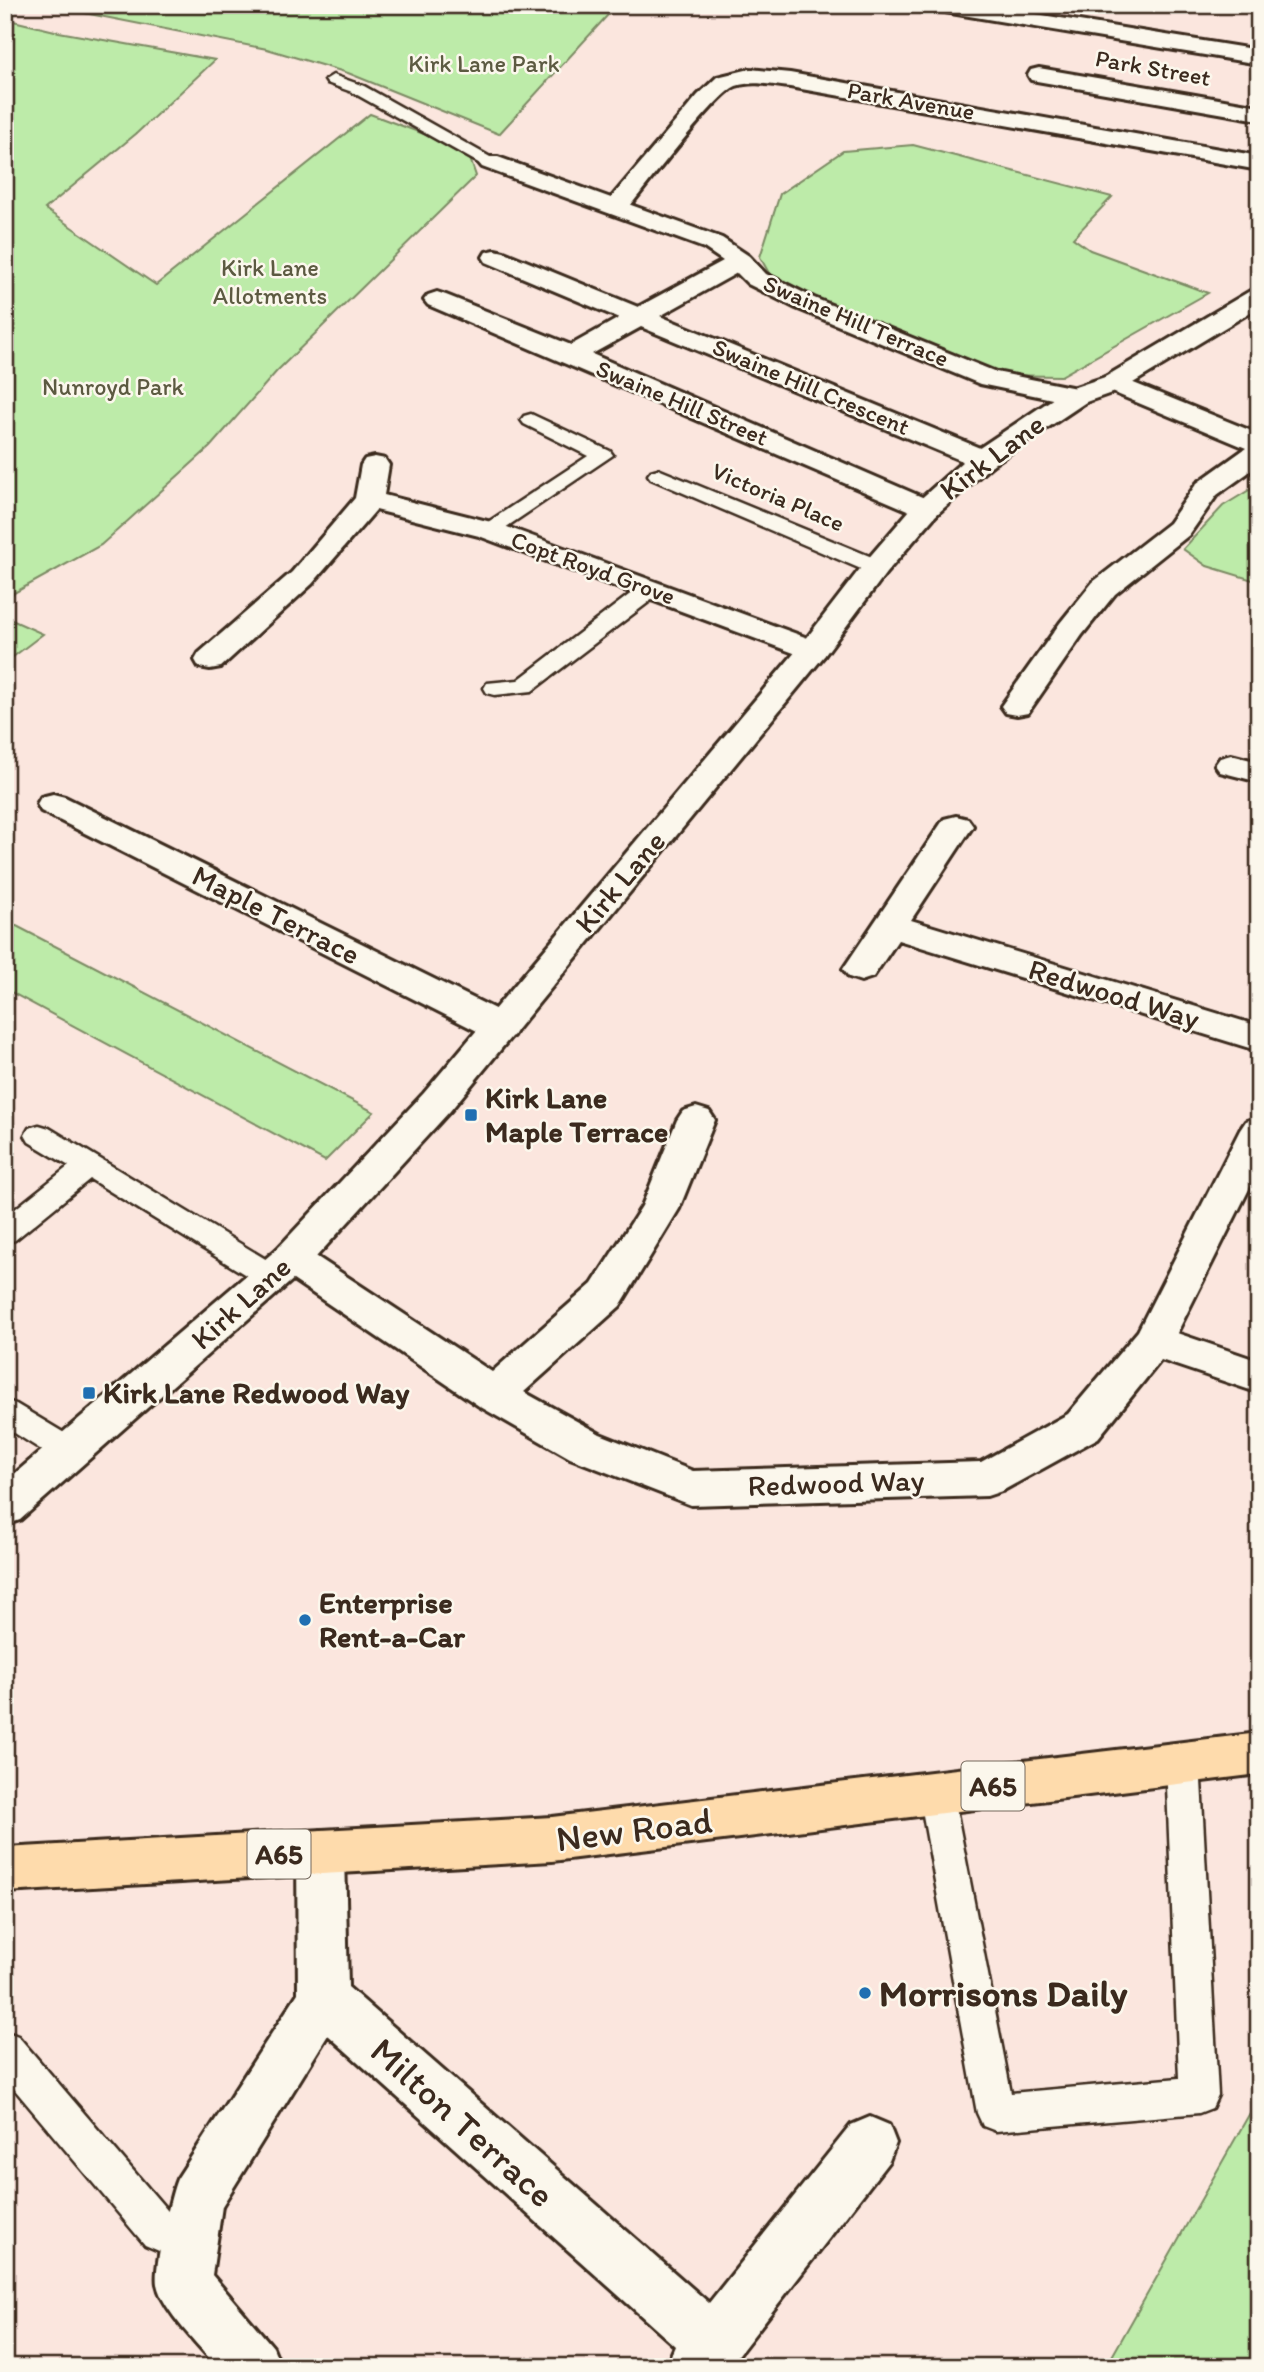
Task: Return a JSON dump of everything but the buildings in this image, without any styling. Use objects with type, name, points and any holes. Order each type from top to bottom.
[{"type":"main road","name":"New Road","points":[[5,1870],[552,1839],[1259,1753]]},
{"type":"street","points":[[940,5],[982,8],[1259,57]]},
{"type":"street","name":"Park Street","points":[[1039,75],[1259,113]]},
{"type":"street","name":"Park Avenue","points":[[616,207],[706,100],[725,82],[750,76],[790,80],[1259,163]]},
{"type":"street","name":"Swaine Hill Terrace","points":[[490,162],[713,243],[740,261],[757,279],[805,303],[989,378],[1076,396]]},
{"type":"street","name":"Swaine Hill Crescent","points":[[495,257],[982,458]]},
{"type":"street","points":[[572,355],[740,261]]},
{"type":"street","name":"Kirk Lane","points":[[5,1508],[282,1268],[437,1102],[813,650],[876,567],[926,509],[982,458],[1076,396],[1114,383],[1259,296]]},
{"type":"street","name":"Swaine Hill Street","points":[[437,300],[572,355],[926,509]]},
{"type":"street","points":[[1114,383],[1259,444]]},
{"type":"street","points":[[1017,706],[1071,629],[1104,588],[1179,529],[1207,489],[1259,452]]},
{"type":"street","points":[[210,660],[302,578],[369,500],[375,465]]},
{"type":"street","name":"Copt Royd Grove","points":[[369,500],[489,530],[813,650]]},
{"type":"street","name":"Maple Terrace","points":[[53,804],[500,1027]]},
{"type":"street","points":[[861,969],[956,826]]},
{"type":"street","name":"Redwood Way","points":[[889,925],[1259,1039]]},
{"type":"street","points":[[494,1395],[606,1295],[660,1209],[696,1120]]},
{"type":"street","name":"Redwood Way","points":[[282,1268],[585,1447],[691,1488],[987,1479],[1083,1426],[1153,1341],[1259,1130]]},
{"type":"street","points":[[1153,1341],[1259,1377]]},
{"type":"street","points":[[253,2367],[184,2283],[196,2198],[323,1998],[321,1852]]},
{"type":"street","name":"Milton Terrace","points":[[323,1998],[703,2355]]},
{"type":"street","points":[[703,2355],[870,2143]]},
{"type":"lane","points":[[333,80],[359,89],[490,162]]},
{"type":"lane","points":[[489,530],[603,455],[531,420]]},
{"type":"lane","name":"Victoria Place","points":[[659,475],[876,567]]},
{"type":"lane","points":[[495,688],[524,686],[650,590]]},
{"type":"lane","points":[[38,1135],[282,1268]]},
{"type":"lane","points":[[5,1233],[89,1165]]},
{"type":"lane","points":[[5,1412],[70,1452]]},
{"type":"lane","points":[[936,1793],[996,2113],[1199,2095],[1183,1762]]},
{"type":"lane","points":[[5,2049],[159,2231]]},
{"type":"green space","name":"Kirk Lane Park","points":[[44,5],[617,5],[499,134],[348,73],[267,49]]},
{"type":"green space","name":"Nunroyd Park","points":[[5,19],[59,32],[215,60],[137,133],[45,209],[156,285],[370,114],[467,150],[476,176],[277,371],[210,447],[101,545],[5,598]]},
{"type":"green space","points":[[913,145],[1112,197],[1073,238],[1090,250],[1208,293],[1061,376],[999,375],[798,293],[770,275],[760,257],[780,194],[843,151]]},
{"type":"green space","points":[[1259,484],[1259,582],[1207,566],[1183,549],[1223,506]]},
{"type":"green space","points":[[5,617],[43,634],[5,663]]},
{"type":"green space","points":[[5,920],[374,1112],[325,1161],[5,989]]},
{"type":"green space","points":[[1259,2097],[1259,2367],[1106,2367]]},
{"type":"place","name":"Kirk Lane Maple Terrace","points":[[471,1115]]},
{"type":"place","name":"Kirk Lane Redwood Way","points":[[89,1393]]},
{"type":"place","name":"Enterprise Rent-a-Car","points":[[305,1620]]},
{"type":"place","name":"Morrisons Daily","points":[[865,1993]]},
{"type":"park label","name":"Kirk Lane Allotments","points":[[270,282]]}]
